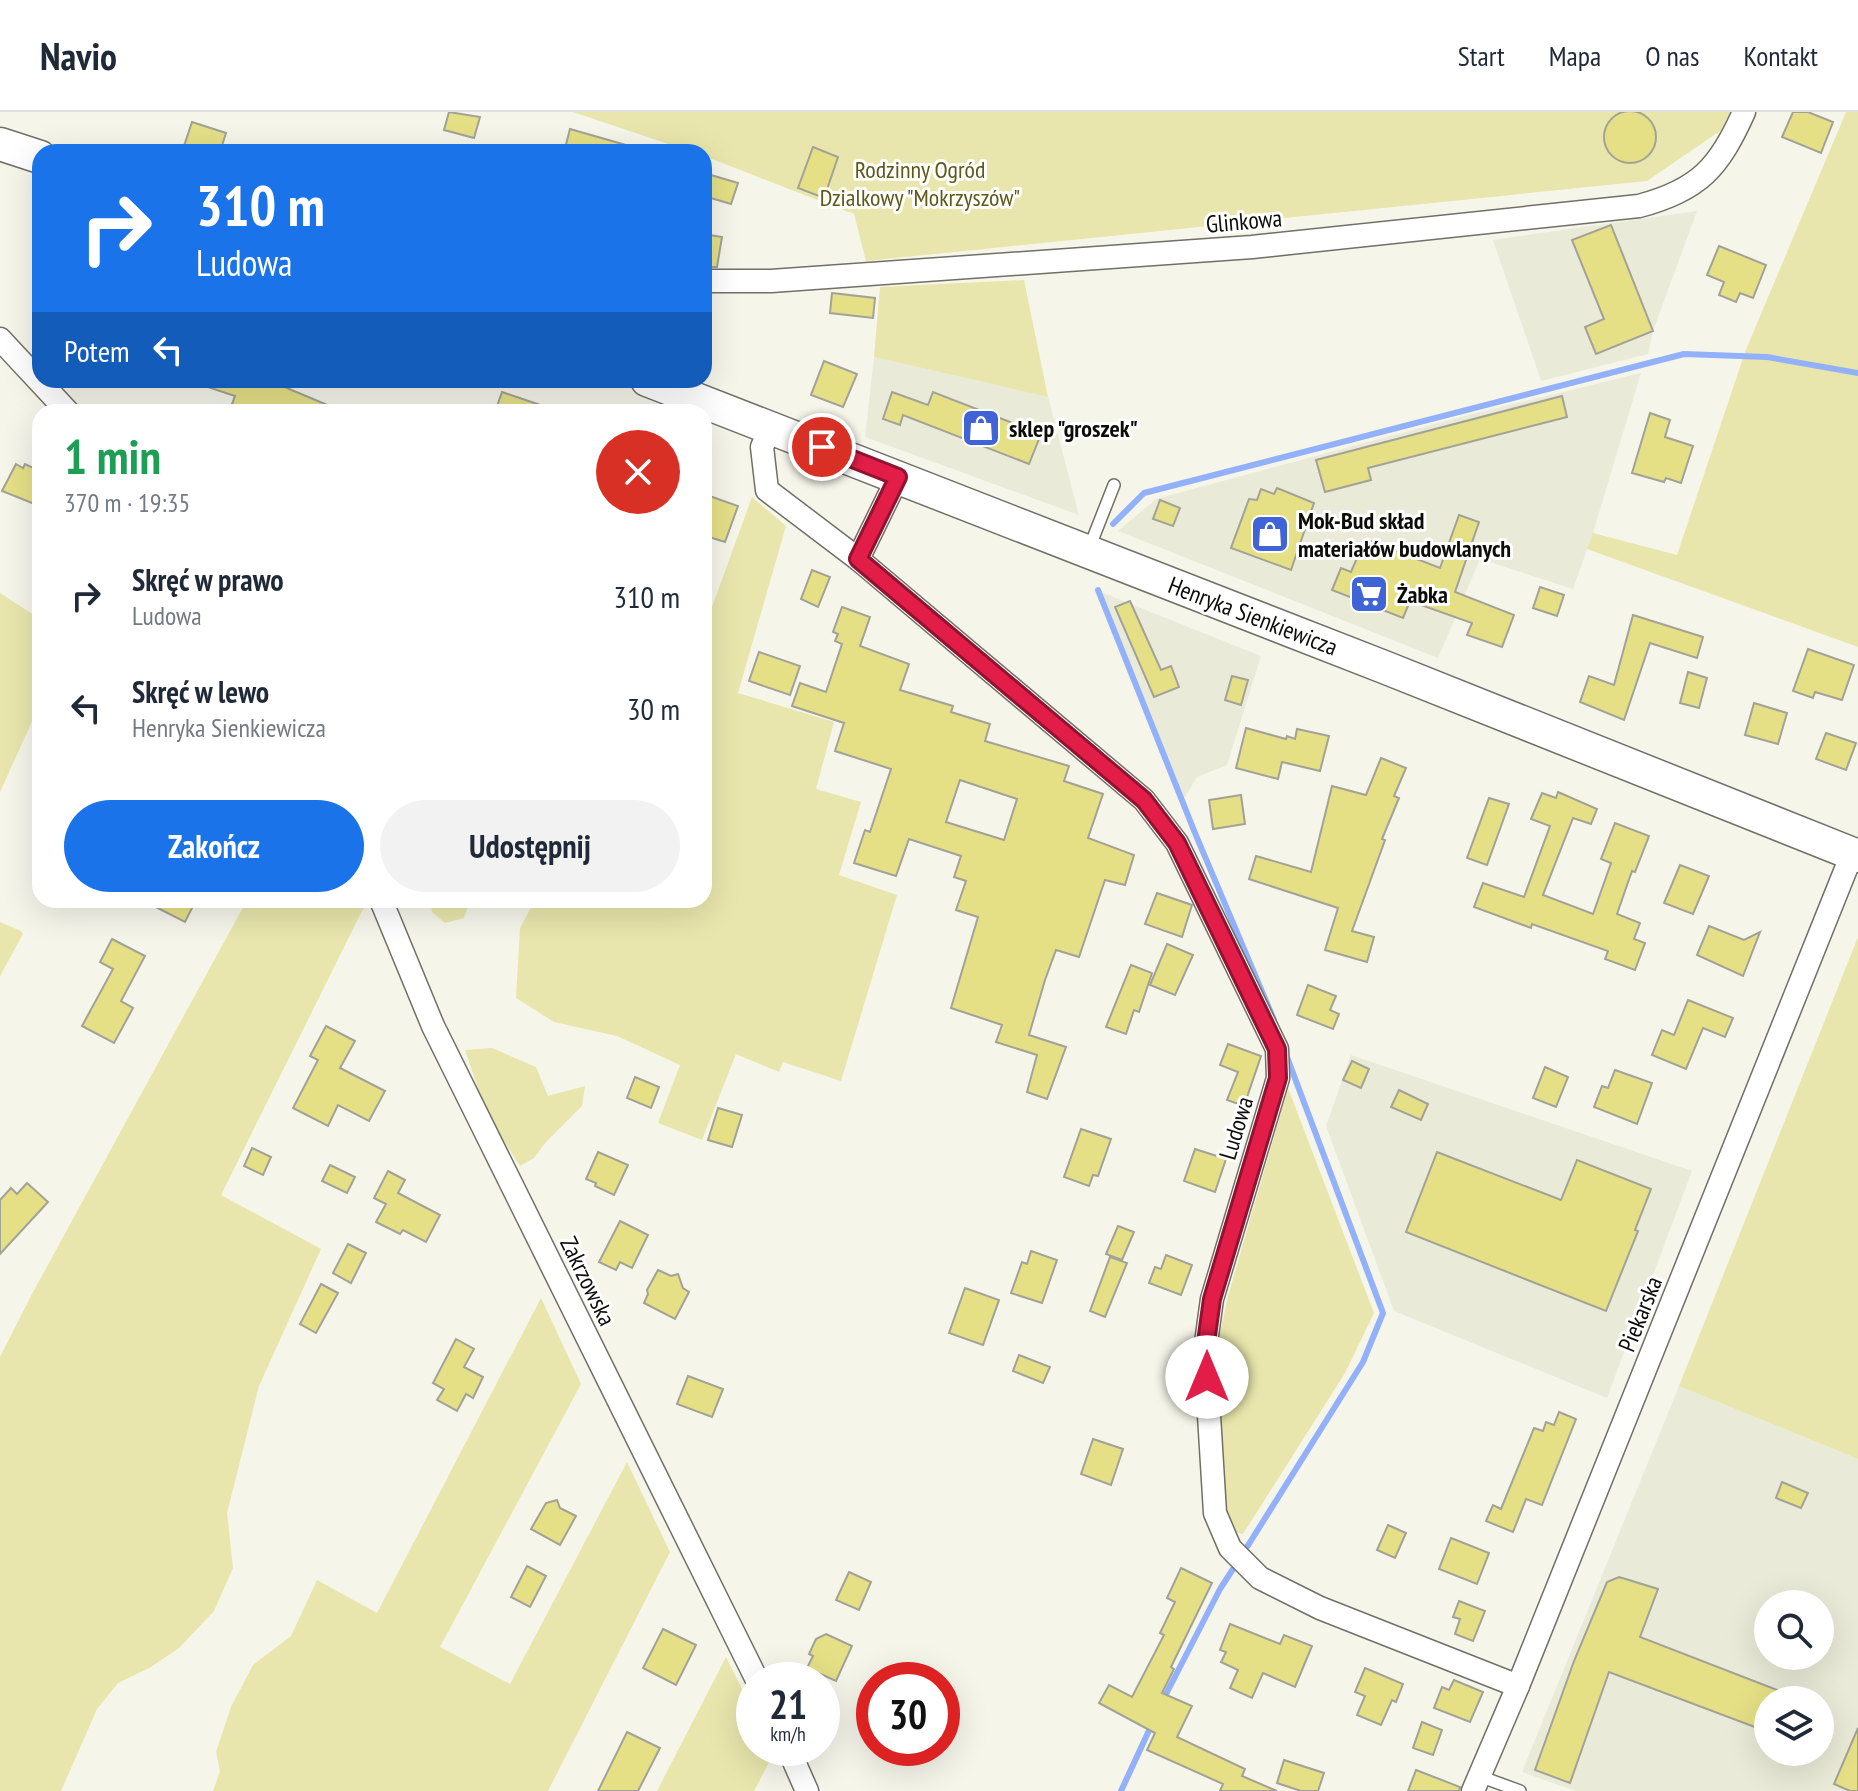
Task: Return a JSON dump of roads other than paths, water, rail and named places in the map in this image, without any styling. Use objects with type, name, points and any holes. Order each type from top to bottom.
[{"type":"main road","points":[[0,144],[32,154]]},
{"type":"main road","name":"Henryka Sienkiewicza","points":[[668,388],[710,404]]},
{"type":"main road","name":"Henryka Sienkiewicza","points":[[712,405],[1855,855]]},
{"type":"street","name":"Glinkowa","points":[[712,281],[771,281],[1252,247],[1639,206],[1668,199],[1710,169],[1727,149],[1744,112]]},
{"type":"street","points":[[0,339],[32,373]]},
{"type":"street","points":[[46,388],[61,404]]},
{"type":"street","name":"Ludowa","points":[[771,427],[762,447],[767,490],[858,559],[1144,800],[1177,843],[1277,1049],[1278,1078],[1212,1299],[1205,1350],[1215,1513],[1230,1548],[1260,1578],[1320,1608],[1518,1686]]},
{"type":"street","points":[[858,559],[898,477]]},
{"type":"street","name":"Piekarska","points":[[1476,1784],[1855,855]]},
{"type":"street","name":"Zakrzowska","points":[[384,908],[433,1026],[748,1662]]},
{"type":"street","points":[[796,1766],[807,1791]]},
{"type":"lane","points":[[1088,551],[1114,485]]},
{"type":"lane","points":[[1476,1784],[1520,1791]]},
{"type":"waterway","points":[[1113,524],[1144,493],[1684,354],[1767,357],[1858,373]]},
{"type":"waterway","points":[[1098,590],[1274,1020]]},
{"type":"waterway","points":[[1247,1547],[1363,1362],[1383,1313],[1287,1057]]},
{"type":"waterway","points":[[1163,1700],[1233,1569]]},
{"type":"waterway","points":[[1121,1791],[1152,1724]]},
{"type":"place","name":"sklep \"groszek\"","points":[[981,428]]},
{"type":"place","name":"Mok-Bud skład materiałów budowlanych","points":[[1270,534]]},
{"type":"place","name":"Żabka","points":[[1369,594]]},
{"type":"park label","name":"Rodzinny Ogród Dzialkowy \"Mokrzyszów\"","points":[[920,183]]}]
